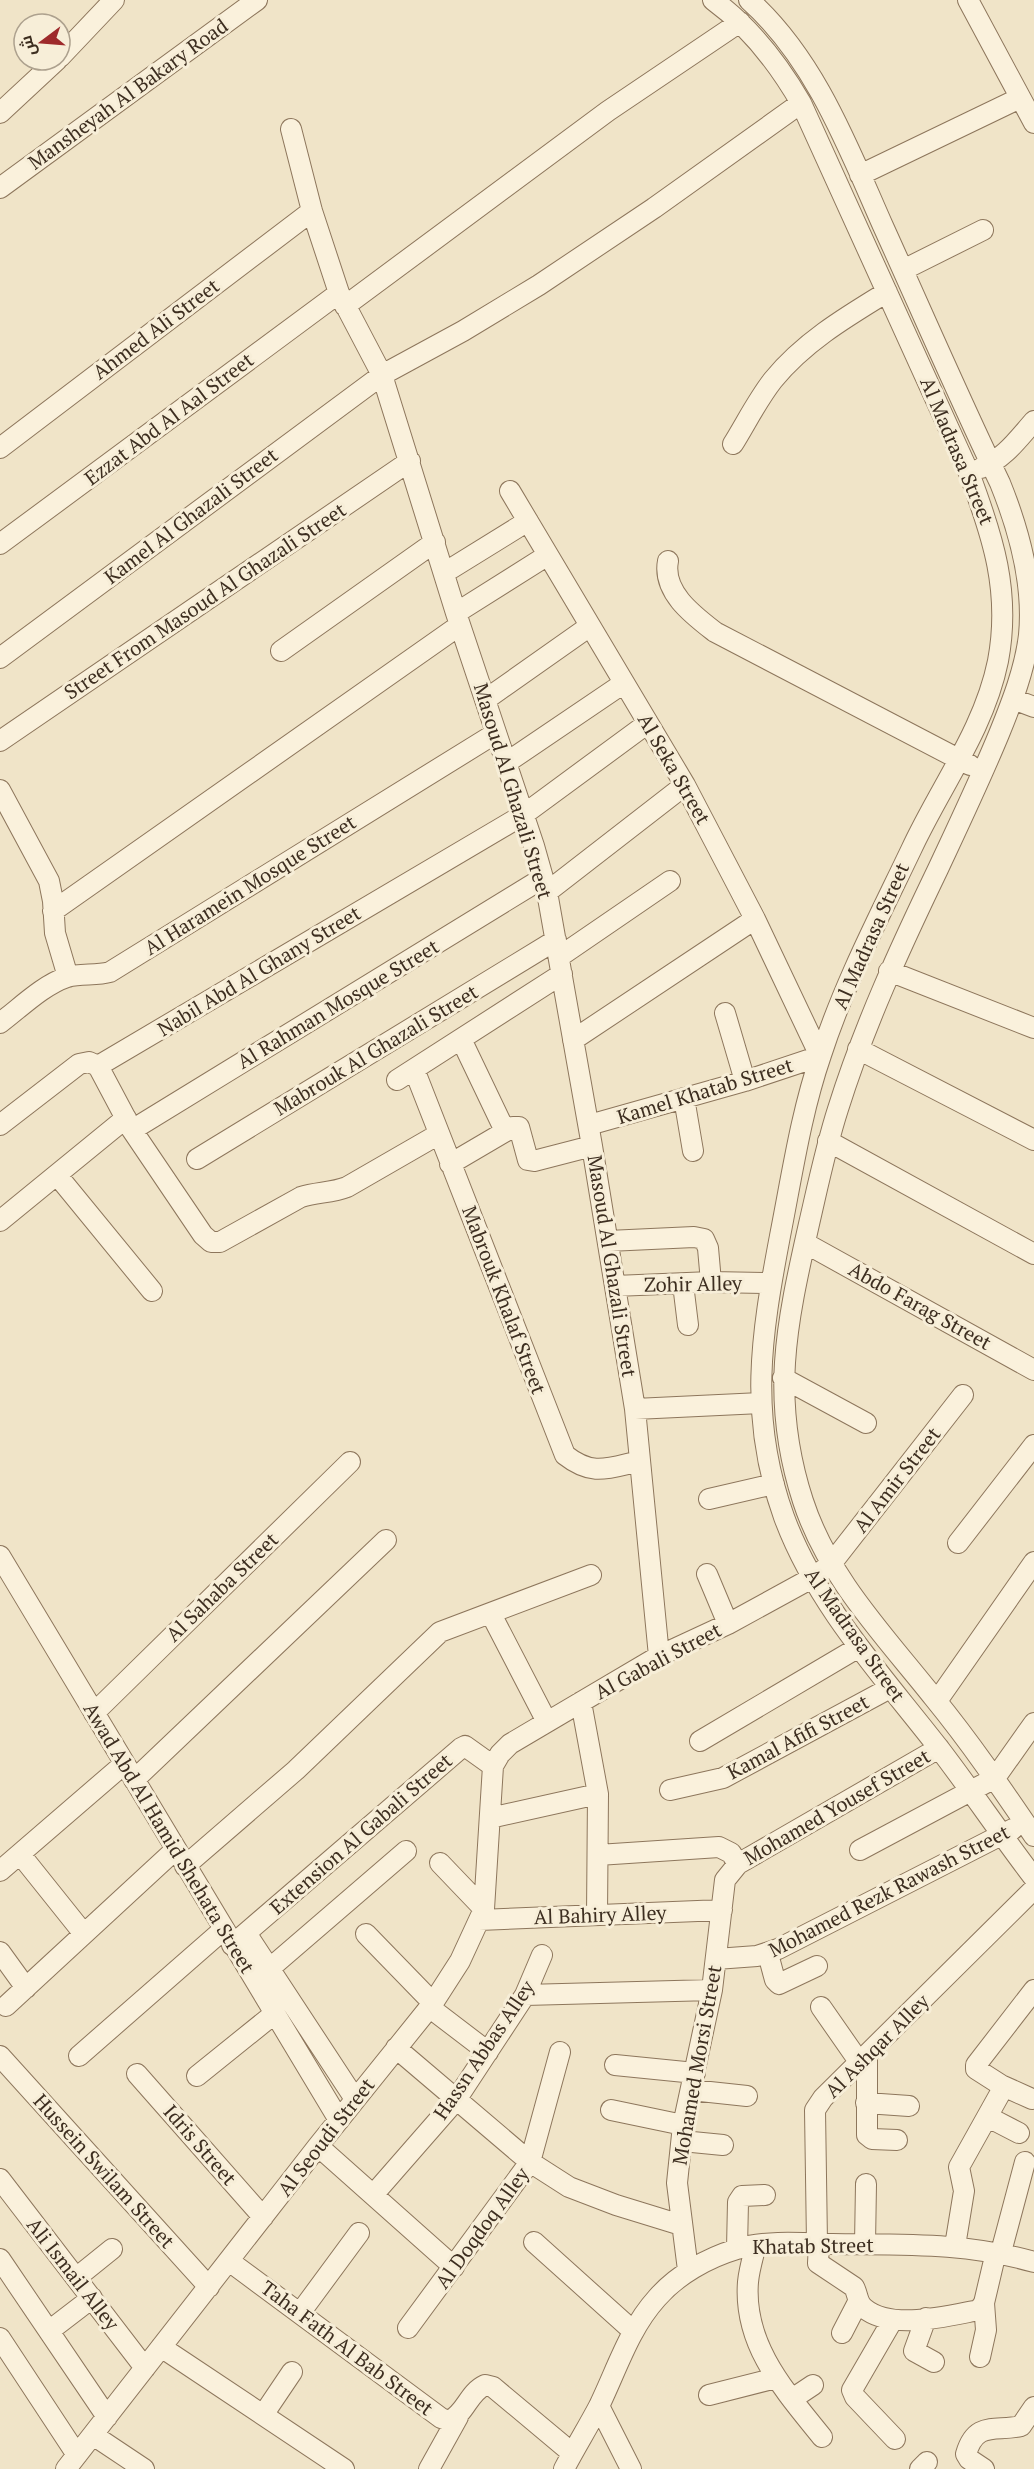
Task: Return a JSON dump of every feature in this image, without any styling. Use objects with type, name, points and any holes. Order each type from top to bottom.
[{"type":"street","points":[[72,44],[114,0]]},
{"type":"street","name":"Mansheyah Al Bakary Road","points":[[0,188],[257,0]]},
{"type":"street","name":"Al Madrasa Street","points":[[713,0],[740,22],[774,60],[801,103],[969,473],[989,525],[996,551],[1002,606],[996,669],[986,704],[917,836],[849,983],[820,1056],[802,1124],[771,1283],[762,1343],[761,1403],[774,1484],[784,1516],[812,1578],[859,1647],[939,1748],[1034,1878]]},
{"type":"street","name":"Al Madrasa Street","points":[[749,0],[776,26],[801,59],[860,174],[991,464],[1029,562],[1029,632],[1026,654],[1013,699],[983,773],[890,971],[858,1049],[828,1141],[788,1320],[783,1378],[784,1411],[795,1474],[812,1525],[831,1564],[859,1605],[937,1701],[995,1778],[1029,1829]]},
{"type":"street","points":[[968,0],[1034,123]]},
{"type":"street","name":"Ezzat Abd Al Aal Street","points":[[0,544],[608,111],[740,22]]},
{"type":"street","points":[[0,113],[44,72]]},
{"type":"street","points":[[860,174],[1020,98]]},
{"type":"street","name":"Kamel Al Ghazali Street","points":[[0,658],[382,375],[463,331],[549,279],[654,208],[801,103]]},
{"type":"street","name":"Masoud Al Ghazali Street","points":[[291,129],[312,211],[342,299],[382,375],[458,619],[545,885],[589,1125],[635,1409],[659,1656]]},
{"type":"street","name":"Ahmed Ali Street","points":[[0,448],[312,211]]},
{"type":"street","points":[[903,270],[983,230]]},
{"type":"street","points":[[733,444],[771,382],[789,362],[831,326],[887,292]]},
{"type":"street","points":[[969,473],[991,464],[1007,452],[1034,421]]},
{"type":"street","name":"Street From Masoud Al Ghazali Street","points":[[0,741],[410,460]]},
{"type":"street","name":"Al Seka Street","points":[[510,491],[685,785],[755,919],[820,1056]]},
{"type":"street","points":[[444,573],[528,521]]},
{"type":"street","points":[[281,651],[435,542]]},
{"type":"street","points":[[53,910],[548,555]]},
{"type":"street","points":[[668,561],[666,572],[668,582],[676,595],[716,632],[983,773]]},
{"type":"street","points":[[485,700],[590,626]]},
{"type":"street","points":[[506,763],[624,683]]},
{"type":"street","points":[[1013,699],[1034,707]]},
{"type":"street","name":"Nabil Abd Al Ghany Street","points":[[0,1125],[79,1064],[88,1062],[98,1066],[523,815],[648,723]]},
{"type":"street","name":"Al Haramein Mosque Street","points":[[0,1023],[52,984],[68,977],[110,972],[496,733]]},
{"type":"street","name":"Al Rahman Mosque Street","points":[[0,1221],[57,1174],[129,1124],[545,885],[685,785]]},
{"type":"street","points":[[0,790],[49,881],[55,933],[68,977]]},
{"type":"street","points":[[397,1080],[461,1039],[559,957],[670,881]]},
{"type":"street","points":[[573,1040],[755,919]]},
{"type":"street","name":"Mabrouk Al Ghazali Street","points":[[197,1159],[559,957]]},
{"type":"street","points":[[890,971],[1034,1028]]},
{"type":"street","points":[[725,1013],[745,1081]]},
{"type":"street","points":[[461,1039],[505,1131]]},
{"type":"street","points":[[858,1049],[1034,1140]]},
{"type":"street","name":"Kamel Khatab Street","points":[[589,1125],[745,1081],[820,1056]]},
{"type":"street","points":[[98,1066],[129,1124],[203,1235],[211,1242],[220,1242],[301,1197],[347,1187],[439,1134]]},
{"type":"street","name":"Mabrouk Khalaf Street","points":[[414,1069],[566,1455],[580,1466],[598,1470],[640,1461]]},
{"type":"street","points":[[684,1098],[693,1151]]},
{"type":"street","points":[[450,1164],[513,1127],[519,1127],[522,1132],[525,1155],[528,1160],[534,1161],[592,1146]]},
{"type":"street","points":[[828,1141],[1034,1254]]},
{"type":"street","points":[[57,1174],[152,1290]]},
{"type":"street","points":[[608,1241],[694,1237],[704,1239],[708,1248],[711,1282]]},
{"type":"street","name":"Abdo Farag Street","points":[[805,1243],[1034,1370]]},
{"type":"street","name":"Zohir Alley","points":[[615,1286],[711,1282],[771,1283]]},
{"type":"street","points":[[683,1284],[688,1325]]},
{"type":"street","points":[[783,1378],[866,1423]]},
{"type":"street","name":"Al Amir Street","points":[[831,1564],[963,1395]]},
{"type":"street","points":[[635,1409],[761,1403]]},
{"type":"street","points":[[958,1543],[1034,1445]]},
{"type":"street","name":"Al Sahaba Street","points":[[94,1713],[350,1462]]},
{"type":"street","points":[[709,1499],[774,1484]]},
{"type":"street","points":[[0,1871],[129,1772],[386,1540]]},
{"type":"street","name":"Awad Abd Al Hamid Shehata Street","points":[[0,1556],[180,1858],[234,1936],[278,2020],[339,2120]]},
{"type":"street","points":[[937,1701],[1034,1562]]},
{"type":"street","name":"Al Gabali Street","points":[[493,1766],[510,1744],[659,1656],[728,1624],[812,1578],[831,1564]]},
{"type":"street","points":[[707,1574],[728,1624]]},
{"type":"street","points":[[6,2006],[84,1934],[296,1770],[440,1632],[591,1575]]},
{"type":"street","points":[[491,1614],[547,1722]]},
{"type":"street","points":[[700,1741],[859,1647]]},
{"type":"street","name":"Kamal Afifi Street","points":[[670,1790],[723,1778],[890,1688]]},
{"type":"street","points":[[581,1702],[598,1794],[597,1915]]},
{"type":"street","points":[[860,1850],[995,1778],[1034,1723]]},
{"type":"street","name":"Extension Al Gabali Street","points":[[79,2056],[234,1936],[461,1748],[465,1746],[471,1748],[493,1766]]},
{"type":"street","name":"Mohamed Yousef Street","points":[[598,1855],[718,1847],[731,1853],[738,1864],[939,1748]]},
{"type":"street","name":"Al Seoudi Street","points":[[72,2462],[431,2005],[460,1961],[482,1914],[493,1766]]},
{"type":"street","points":[[490,1818],[598,1794]]},
{"type":"street","name":"Mohamed Rezk Rawash Street","points":[[716,1959],[768,1954],[1002,1835],[1029,1829]]},
{"type":"street","points":[[269,1969],[406,1851]]},
{"type":"street","points":[[20,1854],[84,1934]]},
{"type":"street","points":[[440,1863],[482,1914]]},
{"type":"street","name":"Mohamed Morsi Street","points":[[688,2270],[681,2225],[678,2183],[682,2133],[712,1990],[725,1880],[738,1864]]},
{"type":"street","name":"Al Ashqar Alley","points":[[858,2302],[854,2287],[818,2262],[815,2110],[823,2098],[1034,1888]]},
{"type":"street","name":"Al Bahiry Alley","points":[[482,1914],[597,1915],[722,1910]]},
{"type":"street","points":[[366,1934],[431,2005],[488,2052]]},
{"type":"street","points":[[234,1936],[269,1969],[355,2099]]},
{"type":"street","points":[[0,1952],[26,1988]]},
{"type":"street","points":[[768,1954],[775,1980],[779,1984],[818,1966]]},
{"type":"street","name":"Hassn Abbas Alley","points":[[373,2195],[456,2100],[525,1995],[542,1955]]},
{"type":"street","points":[[525,1995],[712,1990]]},
{"type":"street","points":[[1032,2099],[1001,2085],[980,2072],[976,2065],[1034,1990]]},
{"type":"street","points":[[821,2007],[863,2059],[867,2135],[872,2139],[897,2140]]},
{"type":"street","points":[[197,2076],[278,2020],[298,2012]]},
{"type":"street","points":[[396,2048],[530,2162],[578,2190],[615,2205],[681,2225]]},
{"type":"street","name":"Al Doqdoq Alley","points":[[408,2328],[530,2162],[560,2052]]},
{"type":"street","name":"Hussein Swilam Street","points":[[0,2056],[209,2287]]},
{"type":"street","points":[[615,2064],[693,2081],[747,2096]]},
{"type":"street","name":"Idris Street","points":[[137,2074],[263,2217]]},
{"type":"street","points":[[955,2246],[964,2191],[959,2167],[1001,2095],[1001,2085]]},
{"type":"street","points":[[866,2103],[909,2106]]},
{"type":"street","points":[[611,2110],[723,2145]]},
{"type":"street","points":[[988,2117],[1019,2133]]},
{"type":"street","points":[[318,2146],[454,2267]]},
{"type":"street","points":[[980,2357],[986,2330],[984,2303],[1025,2162]]},
{"type":"street","name":"Ali Ismail Alley","points":[[0,2179],[146,2368]]},
{"type":"street","points":[[865,2244],[866,2184]]},
{"type":"street","points":[[765,2195],[748,2194],[742,2196],[738,2202],[747,2247],[750,2316],[759,2349],[776,2378],[822,2437]]},
{"type":"street","points":[[300,2313],[359,2233]]},
{"type":"street","points":[[534,2241],[633,2331]]},
{"type":"street","name":"Khatab Street","points":[[568,2461],[599,2406],[633,2331],[657,2297],[688,2270],[747,2247],[818,2243],[955,2246],[998,2252],[1034,2262]]},
{"type":"street","points":[[76,2278],[112,2249]]},
{"type":"street","points":[[0,2259],[107,2417]]},
{"type":"street","name":"Taha Fath Al Bab Street","points":[[229,2261],[441,2418],[450,2421],[458,2417],[477,2389],[485,2385],[494,2387],[568,2461]]},
{"type":"street","points":[[49,2331],[92,2298]]},
{"type":"street","points":[[843,2333],[858,2302],[870,2312],[892,2320],[926,2318],[979,2310],[984,2303]]},
{"type":"street","points":[[926,2318],[914,2350],[934,2362]]},
{"type":"street","points":[[892,2320],[852,2390],[855,2397],[895,2439]]},
{"type":"street","points":[[0,2338],[72,2462]]},
{"type":"street","points":[[161,2348],[344,2469]]},
{"type":"street","points":[[263,2415],[292,2372]]},
{"type":"street","points":[[709,2395],[776,2378]]},
{"type":"street","points":[[792,2399],[813,2385]]},
{"type":"street","points":[[599,2406],[631,2469]]},
{"type":"street","points":[[984,2469],[969,2459],[966,2454],[978,2433],[986,2428],[1021,2426],[1034,2407]]},
{"type":"street","points":[[429,2469],[458,2417]]},
{"type":"street","points":[[93,2435],[144,2469]]}]
